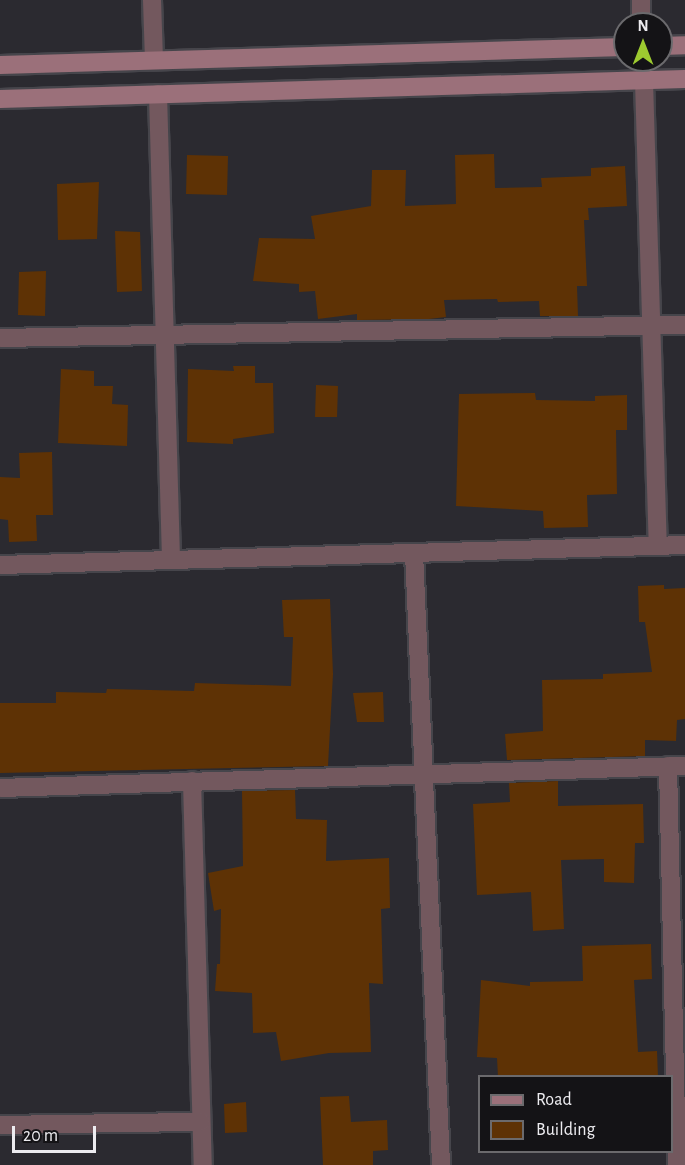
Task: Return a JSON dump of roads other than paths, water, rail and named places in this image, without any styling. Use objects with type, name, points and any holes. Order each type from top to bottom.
[{"type":"street","points":[[152,0],[154,59]]},
{"type":"street","points":[[0,65],[613,47]]},
{"type":"street","points":[[0,99],[685,79]]},
{"type":"street","points":[[644,81],[658,545]]},
{"type":"street","points":[[158,94],[171,557]]},
{"type":"street","points":[[0,338],[163,333],[685,325]]},
{"type":"street","points":[[0,565],[171,557],[414,553],[685,544]]},
{"type":"street","points":[[414,553],[441,1165]]},
{"type":"street","points":[[0,788],[424,771],[677,766],[681,1100],[677,1165]]},
{"type":"street","points":[[192,781],[203,1165]]},
{"type":"street","points":[[0,1125],[201,1122]]}]
